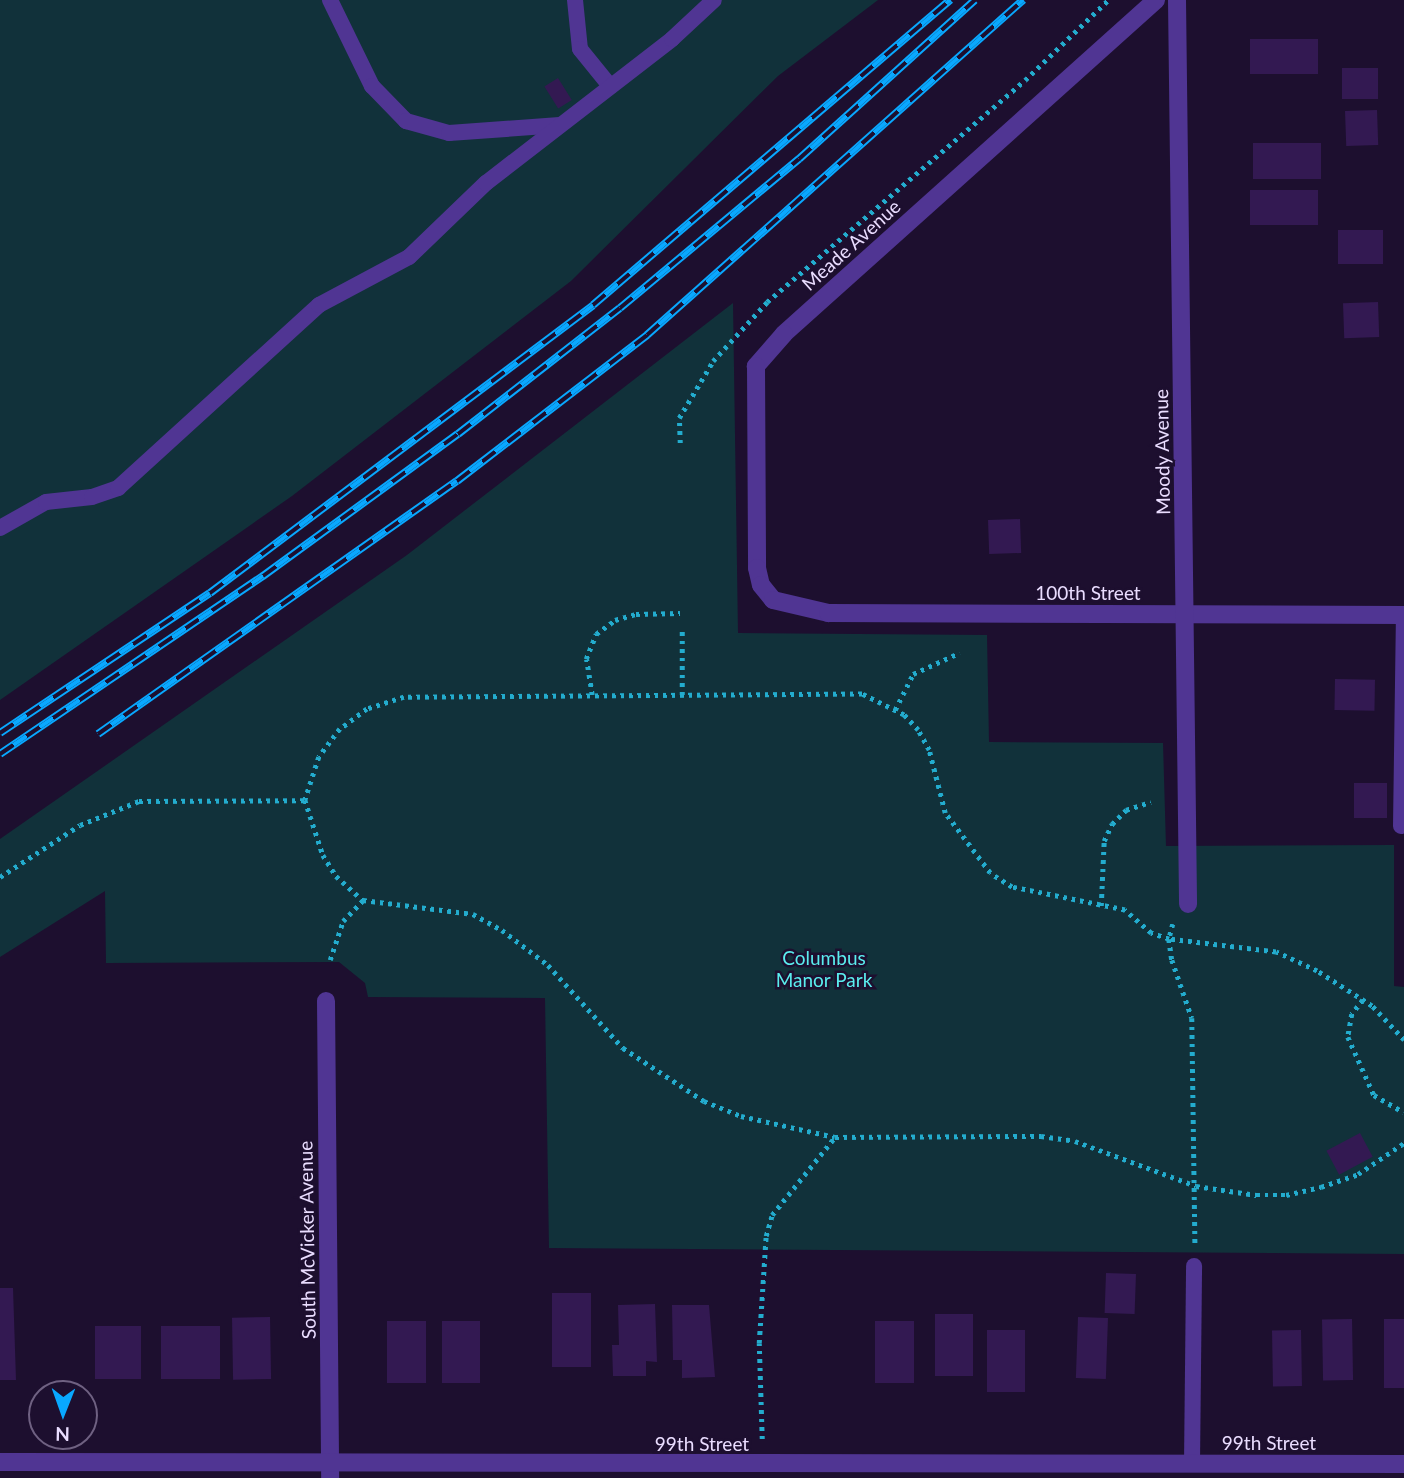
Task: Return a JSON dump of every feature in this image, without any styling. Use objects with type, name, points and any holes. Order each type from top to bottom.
[{"type":"street","name":"Meade Avenue","points":[[773,600],[757,568],[756,366],[785,334],[1156,0]]},
{"type":"street","name":"Moody Avenue","points":[[1177,0],[1188,904]]},
{"type":"street","name":"100th Street","points":[[773,600],[828,613],[1404,615]]},
{"type":"street","name":"South McVicker Avenue","points":[[326,1001],[330,1472]]},
{"type":"street","name":"99th Street","points":[[0,1462],[330,1472],[1192,1471],[1404,1464]]},
{"type":"lane","points":[[330,0],[372,86],[406,121],[449,133],[560,125]]},
{"type":"lane","points":[[575,0],[580,49],[610,86]]},
{"type":"lane","points":[[0,528],[46,502],[92,497],[118,488],[319,305],[409,257],[486,183],[672,39],[714,0]]},
{"type":"lane","points":[[1401,827],[1404,615]]},
{"type":"lane","points":[[1192,1471],[1194,1266]]},
{"type":"path","points":[[680,443],[679,418],[713,360],[767,302],[1025,80],[1108,0]]},
{"type":"path","points":[[592,695],[586,659],[596,634],[615,620],[636,614],[680,613]]},
{"type":"path","points":[[682,630],[682,695]]},
{"type":"path","points":[[895,710],[913,674],[959,653]]},
{"type":"path","points":[[1404,1040],[1363,1000],[1276,952],[1169,939],[1151,933],[1125,910],[1043,897],[1012,887],[990,873],[945,813],[929,750],[918,730],[895,710],[862,694],[404,697],[367,709],[340,729],[319,757],[305,800],[323,855],[337,876],[363,900],[473,914],[520,942],[613,1038],[661,1076],[741,1116],[835,1137],[1041,1136],[1075,1142],[1196,1186],[1225,1193],[1286,1195],[1358,1174],[1404,1143]]},
{"type":"path","points":[[0,877],[80,825],[139,801],[305,800]]},
{"type":"path","points":[[1101,906],[1104,841],[1112,824],[1126,810],[1151,802]]},
{"type":"path","points":[[330,960],[343,921],[363,900]]},
{"type":"path","points":[[1173,924],[1169,939],[1192,1018],[1195,1243]]},
{"type":"path","points":[[1363,1000],[1352,1014],[1348,1037],[1374,1095],[1404,1112]]},
{"type":"path","points":[[762,1439],[759,1343],[766,1236],[772,1215],[835,1137]]},
{"type":"green space","points":[[0,0],[878,0],[778,76],[571,281],[292,496],[0,700]]},
{"type":"green space","name":"Columbus Manor Park","points":[[733,303],[738,633],[987,635],[989,742],[1163,743],[1166,846],[1394,845],[1394,986],[1404,987],[1404,1254],[549,1248],[545,998],[368,997],[365,983],[339,962],[106,963],[105,891],[0,957],[0,839],[407,555]]},
{"type":"building","points":[[1250,39],[1318,39],[1318,74],[1250,74]]},
{"type":"building","points":[[1342,68],[1378,68],[1378,99],[1342,99]]},
{"type":"building","points":[[558,78],[572,100],[558,109],[544,86]]},
{"type":"building","points":[[1377,110],[1378,145],[1346,146],[1345,111]]},
{"type":"building","points":[[1253,143],[1321,143],[1321,179],[1253,179]]},
{"type":"building","points":[[1250,190],[1318,190],[1318,225],[1250,225]]},
{"type":"building","points":[[1338,230],[1383,230],[1383,264],[1338,264]]},
{"type":"building","points":[[1378,302],[1379,337],[1344,338],[1343,303]]},
{"type":"building","points":[[1020,519],[1021,553],[989,554],[988,520]]},
{"type":"building","points":[[1335,679],[1375,680],[1374,711],[1334,710]]},
{"type":"building","points":[[1354,783],[1387,783],[1387,818],[1354,818]]},
{"type":"building","points":[[1360,1133],[1373,1157],[1339,1175],[1326,1151]]},
{"type":"building","points":[[1106,1273],[1136,1274],[1135,1314],[1105,1313]]},
{"type":"building","points":[[0,1288],[13,1288],[16,1380],[0,1380]]},
{"type":"building","points":[[552,1293],[591,1293],[591,1367],[552,1367]]},
{"type":"building","points":[[655,1304],[657,1362],[646,1361],[646,1376],[613,1376],[612,1345],[619,1345],[618,1305]]},
{"type":"building","points":[[672,1305],[709,1305],[715,1377],[682,1378],[682,1360],[673,1360]]},
{"type":"building","points":[[935,1314],[973,1314],[973,1376],[935,1376]]},
{"type":"building","points":[[270,1317],[271,1379],[233,1380],[232,1318]]},
{"type":"building","points":[[1078,1317],[1108,1318],[1106,1379],[1076,1378]]},
{"type":"building","points":[[1352,1319],[1353,1380],[1323,1381],[1322,1320]]},
{"type":"building","points":[[1384,1319],[1404,1319],[1404,1388],[1384,1388]]},
{"type":"building","points":[[387,1321],[426,1321],[426,1383],[387,1383]]},
{"type":"building","points":[[442,1321],[480,1321],[480,1383],[442,1383]]},
{"type":"building","points":[[875,1321],[914,1321],[914,1383],[875,1383]]},
{"type":"building","points":[[95,1326],[141,1326],[141,1379],[95,1379]]},
{"type":"building","points":[[161,1326],[220,1326],[220,1379],[161,1379]]},
{"type":"building","points":[[987,1330],[1025,1330],[1025,1392],[987,1392]]},
{"type":"building","points":[[1301,1330],[1302,1386],[1273,1386],[1272,1331]]},
{"type":"railway","points":[[0,733],[210,593],[593,305],[950,0]]},
{"type":"railway","points":[[0,754],[263,576],[458,434],[620,308],[799,159],[975,0]]},
{"type":"railway","points":[[98,734],[457,481],[647,335],[1023,0]]}]
